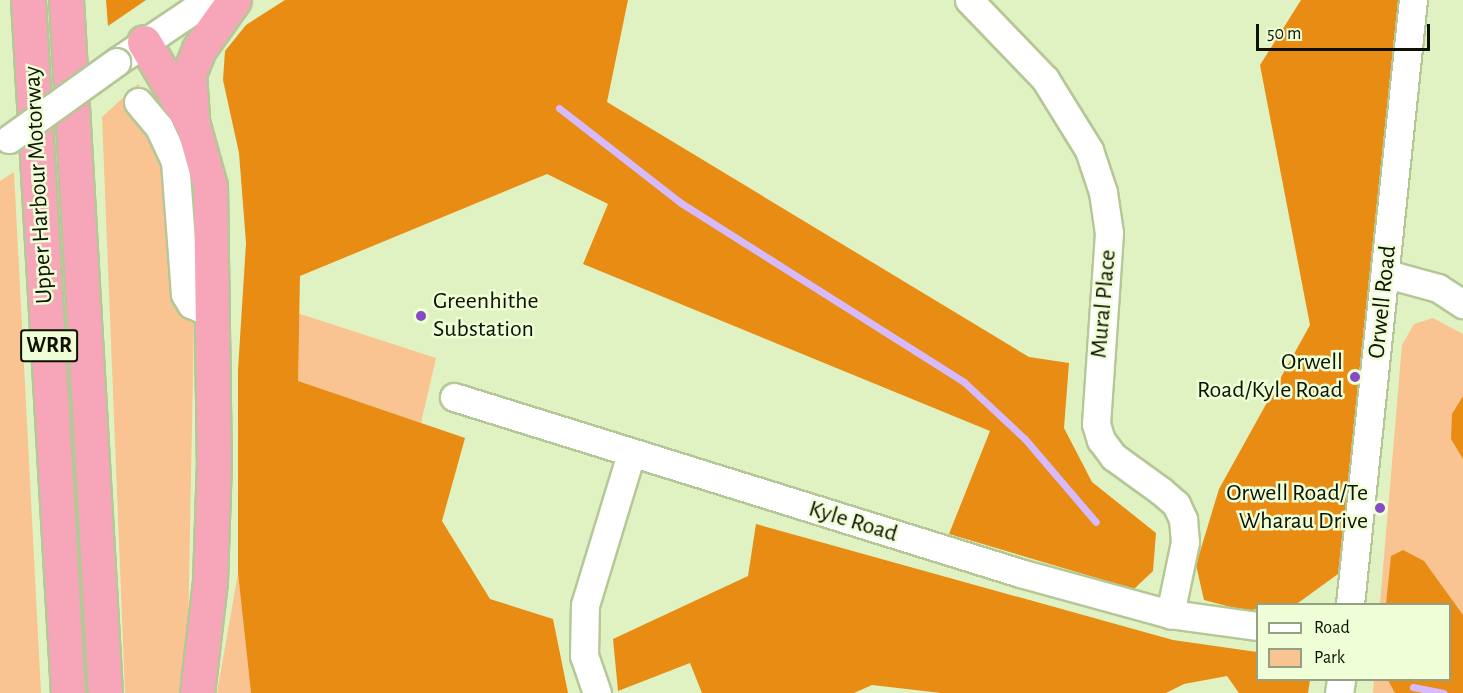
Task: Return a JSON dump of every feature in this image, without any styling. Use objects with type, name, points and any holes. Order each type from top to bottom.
[{"type":"highway","name":"Upper Harbour Motorway","points":[[28,0],[68,693]]},
{"type":"highway","name":"Upper Harbour Motorway","points":[[66,0],[105,693]]},
{"type":"highway","points":[[197,693],[210,581],[214,460],[209,312],[210,186],[193,125],[189,74],[199,49],[234,0]]},
{"type":"highway","points":[[144,42],[193,125]]},
{"type":"street","points":[[0,145],[144,42],[208,0]]},
{"type":"street","name":"Mural Place","points":[[969,0],[1046,80],[1071,116],[1096,171],[1109,233],[1096,424],[1101,440],[1114,457],[1176,504],[1183,519],[1185,542],[1170,614]]},
{"type":"street","name":"Orwell Road","points":[[1350,603],[1387,274],[1413,0]]},
{"type":"street","points":[[138,102],[159,127],[175,161],[185,294],[191,304],[209,312]]},
{"type":"street","points":[[1387,274],[1438,288],[1463,304]]},
{"type":"street","name":"Kyle Road","points":[[454,398],[631,454],[1170,614],[1256,626]]},
{"type":"street","points":[[597,693],[584,656],[585,605],[631,454]]},
{"type":"green space","points":[[138,84],[172,132],[196,212],[188,637],[179,693],[125,693],[102,117]]},
{"type":"green space","points":[[14,172],[41,693],[0,693],[0,181]]},
{"type":"green space","points":[[297,313],[436,358],[421,423],[298,382]]},
{"type":"green space","points":[[1433,318],[1463,334],[1463,693],[1373,693],[1374,681],[1451,681],[1451,603],[1380,603],[1402,345],[1414,324]]},
{"type":"green space","points":[[238,573],[251,693],[217,693]]},
{"type":"shaded area","points":[[106,0],[146,0],[108,26]]},
{"type":"shaded area","points":[[285,0],[628,0],[607,102],[1029,357],[1069,363],[1064,428],[1092,482],[1156,533],[1153,571],[1134,589],[949,534],[990,431],[583,264],[608,204],[547,174],[300,276],[298,381],[465,438],[442,521],[490,599],[553,619],[568,693],[251,693],[238,573],[238,370],[246,243],[239,153],[223,80],[225,51],[246,25]]},
{"type":"shaded area","points":[[1301,0],[1400,0],[1338,574],[1298,603],[1256,603],[1256,609],[1246,611],[1204,600],[1196,565],[1219,489],[1310,325],[1260,65]]},
{"type":"shaded area","points":[[1463,396],[1463,459],[1451,439],[1452,414]]},
{"type":"shaded area","points":[[756,524],[1173,640],[1256,652],[1256,681],[1310,681],[1308,693],[1239,693],[1227,676],[1184,684],[1166,693],[941,693],[872,685],[854,693],[702,693],[690,663],[618,691],[613,639],[748,576]]},
{"type":"shaded area","points":[[1403,550],[1424,561],[1463,615],[1463,693],[1395,693],[1389,681],[1451,681],[1451,603],[1386,603],[1391,556]]},
{"type":"waterway","points":[[559,108],[681,203],[964,382],[1025,439],[1096,522]]},
{"type":"waterway","points":[[1413,687],[1443,693]]},
{"type":"place","name":"Greenhithe Substation","points":[[421,316]]},
{"type":"place","name":"Orwell Road/Kyle Road","points":[[1355,377]]},
{"type":"place","name":"Orwell Road/Te Wharau Drive","points":[[1380,508]]}]
